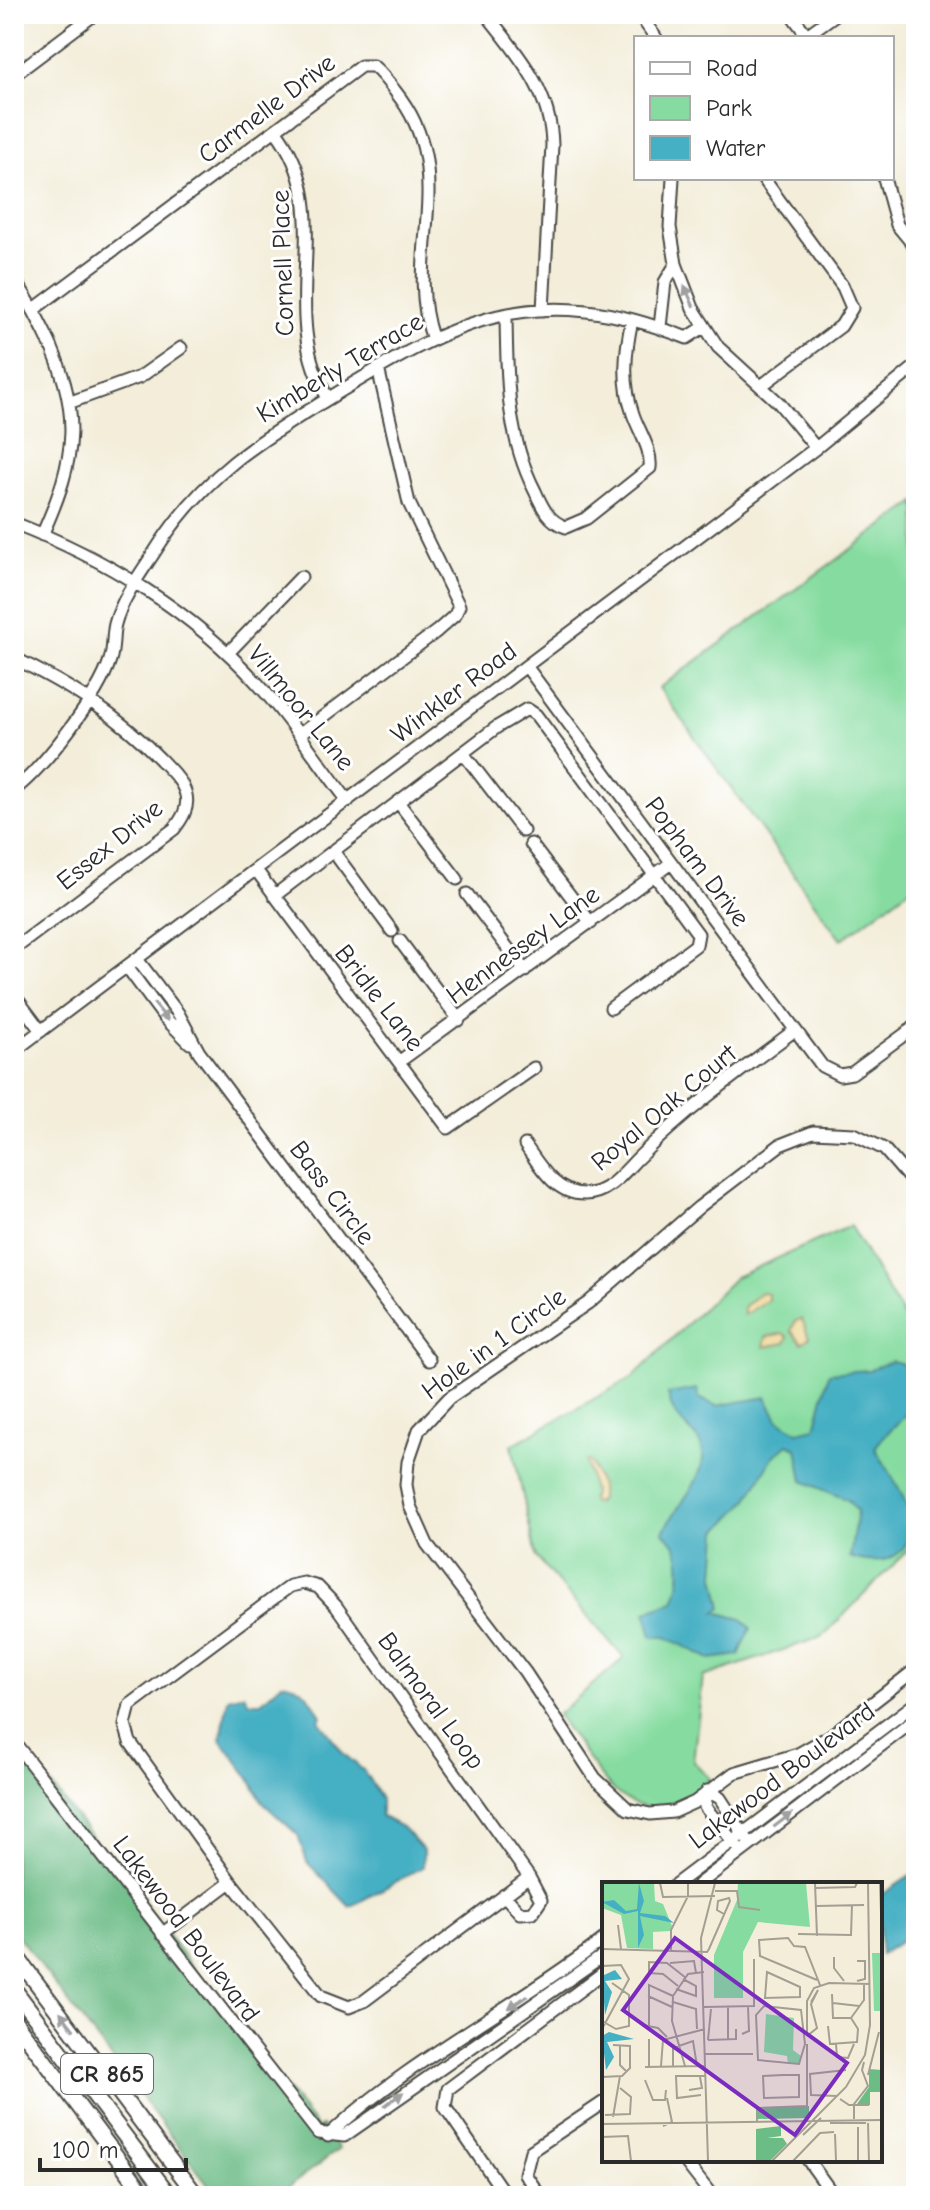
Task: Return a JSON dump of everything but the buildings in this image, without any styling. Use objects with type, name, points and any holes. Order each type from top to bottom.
[{"type":"main road","name":"CR 865","points":[[14,1953],[186,2189],[197,2196]]},
{"type":"main road","points":[[14,1989],[169,2194]]},
{"type":"main road","name":"CR 865","points":[[16,2026],[146,2195]]},
{"type":"street","points":[[14,75],[95,14]]},
{"type":"street","points":[[486,14],[537,82],[550,117],[552,145],[543,310]]},
{"type":"street","points":[[639,14],[655,36]]},
{"type":"street","points":[[791,14],[807,36]]},
{"type":"street","points":[[809,36],[836,14]]},
{"type":"street","name":"Carmelle Drive","points":[[33,310],[361,66],[373,66],[382,73],[414,119],[428,162],[422,303],[432,337]]},
{"type":"street","name":"Cornell Place","points":[[275,130],[295,160],[306,196],[304,322],[313,368],[328,398]]},
{"type":"street","points":[[673,180],[670,227],[676,264],[704,327],[737,367],[761,386],[816,448]]},
{"type":"street","points":[[761,386],[841,326],[852,308],[843,287],[764,180]]},
{"type":"street","points":[[885,180],[897,225],[916,248]]},
{"type":"street","points":[[660,327],[665,282],[676,264]]},
{"type":"street","points":[[14,279],[63,370],[71,402],[67,460],[58,496],[42,535]]},
{"type":"street","name":"Kimberly Terrace","points":[[14,790],[43,766],[89,697],[111,658],[115,624],[136,583],[180,514],[210,480],[247,449],[432,337],[506,315],[543,310],[586,311],[660,327],[687,338],[704,327]]},
{"type":"street","points":[[506,315],[507,399],[517,448],[542,507],[556,524],[566,527],[587,518],[650,468],[651,456],[627,392],[626,355],[632,320]]},
{"type":"street","points":[[71,402],[140,377],[181,348]]},
{"type":"street","name":"Winkler Road","points":[[14,1051],[816,448],[916,366]]},
{"type":"street","points":[[299,735],[437,631],[455,615],[459,606],[409,503],[378,368]]},
{"type":"street","name":"Villmoor Lane","points":[[14,523],[136,583],[184,616],[228,653],[299,735],[348,801]]},
{"type":"street","points":[[228,653],[301,577]]},
{"type":"street","name":"Essex Drive","points":[[14,658],[89,697],[138,736],[176,776],[186,795],[186,807],[174,829],[14,949]]},
{"type":"street","name":"Popham Drive","points":[[526,666],[822,1066],[840,1075],[862,1068],[916,1026]]},
{"type":"street","points":[[274,896],[463,753],[527,709],[539,719],[698,934],[696,945],[611,1008]]},
{"type":"street","points":[[463,753],[523,831]]},
{"type":"street","points":[[398,802],[457,879]]},
{"type":"street","points":[[531,844],[591,923]]},
{"type":"street","points":[[333,851],[459,1020]]},
{"type":"street","name":"Hennessey Lane","points":[[400,1061],[671,863]]},
{"type":"street","name":"Bridle Lane","points":[[256,870],[448,1128],[534,1068]]},
{"type":"street","points":[[467,894],[525,971]]},
{"type":"street","name":"Bass Circle","points":[[132,963],[178,1013],[199,1052],[429,1360]]},
{"type":"street","points":[[14,995],[41,1031]]},
{"type":"street","name":"Royal Oak Court","points":[[525,1145],[557,1185],[577,1194],[598,1192],[616,1180],[688,1111],[795,1030]]},
{"type":"street","name":"Hole in 1 Circle","points":[[916,1186],[893,1157],[865,1138],[824,1131],[791,1139],[699,1207],[588,1303],[457,1391],[433,1412],[415,1440],[406,1485],[417,1526],[525,1672],[595,1778],[618,1803],[650,1814],[684,1808],[734,1773],[809,1749],[916,1669]]},
{"type":"street","name":"Balmoral Loop","points":[[304,1583],[318,1587],[336,1606],[529,1877],[364,2001],[349,2007],[321,1996],[231,1882],[130,1742],[125,1725],[127,1715],[130,1705],[167,1677],[290,1586],[304,1583]]},
{"type":"street","name":"Lakewood Boulevard","points":[[679,1882],[915,1705]]},
{"type":"street","name":"Lakewood Boulevard","points":[[702,1882],[916,1719]]},
{"type":"street","name":"Lakewood Boulevard","points":[[14,1742],[311,2128],[328,2136],[344,2136],[435,2069],[564,1985],[602,1956]]},
{"type":"street","points":[[707,1791],[720,1798],[737,1836],[746,1848]]},
{"type":"street","points":[[504,1895],[520,1913],[533,1912],[541,1900],[529,1877]]},
{"type":"street","points":[[162,1934],[231,1882]]},
{"type":"street","name":"Lakewood Boulevard","points":[[564,1985],[602,1941]]},
{"type":"street","points":[[506,2196],[445,2107],[444,2097],[448,2089],[564,1985],[602,1973]]},
{"type":"street","points":[[540,2196],[525,2174],[531,2151],[602,2103]]},
{"type":"street","points":[[686,2162],[712,2196]]},
{"type":"street","points":[[809,2162],[834,2196]]},
{"type":"green space","points":[[916,502],[916,884],[841,940],[659,688]]},
{"type":"green space","points":[[850,1226],[916,1338],[916,1542],[822,1637],[703,1677],[693,1761],[710,1779],[682,1798],[658,1806],[638,1805],[620,1796],[604,1780],[557,1715],[624,1658],[536,1557],[512,1445],[633,1377],[735,1277]]},
{"type":"green space","points":[[14,1737],[318,2129],[322,2126],[339,2149],[277,2196],[217,2196],[14,1931]]},
{"type":"sand","points":[[761,1292],[768,1293],[768,1300],[744,1315],[743,1307]]},
{"type":"sand","points":[[802,1319],[809,1338],[802,1343],[791,1331],[795,1321]]},
{"type":"sand","points":[[783,1333],[788,1337],[785,1343],[764,1347],[766,1337]]},
{"type":"sand","points":[[586,1461],[590,1461],[600,1485],[600,1499],[595,1503],[591,1502],[593,1492]]},
{"type":"water","points":[[892,1361],[910,1368],[916,1385],[915,1396],[907,1413],[875,1448],[899,1488],[909,1518],[910,1531],[900,1552],[879,1561],[850,1557],[857,1511],[848,1500],[803,1481],[797,1448],[788,1444],[773,1457],[747,1501],[718,1531],[715,1576],[722,1607],[716,1612],[742,1619],[751,1628],[739,1655],[710,1659],[666,1637],[652,1637],[646,1612],[674,1601],[679,1583],[679,1555],[663,1532],[694,1485],[703,1460],[702,1447],[675,1413],[668,1394],[697,1389],[699,1398],[716,1406],[766,1397],[778,1419],[798,1432],[815,1428],[829,1373],[869,1370]]},
{"type":"water","points":[[282,1683],[296,1686],[310,1698],[321,1716],[319,1720],[344,1754],[364,1771],[381,1799],[381,1816],[402,1827],[423,1850],[423,1867],[350,1907],[307,1862],[298,1835],[263,1803],[249,1777],[221,1740],[228,1698],[244,1694],[249,1702],[261,1702]]},
{"type":"water","points":[[916,1872],[916,1931],[882,1954],[882,1895]]}]
